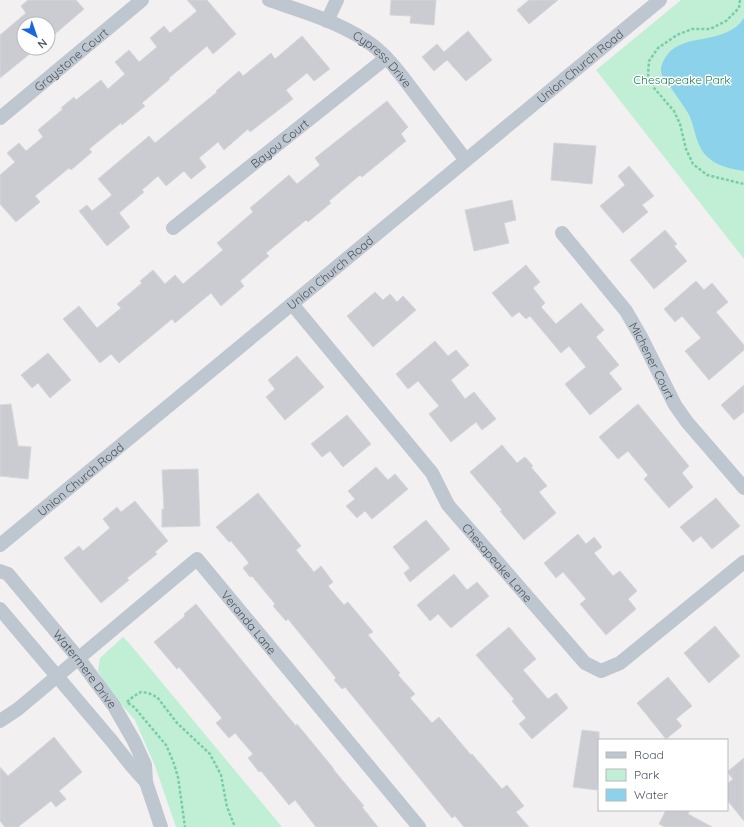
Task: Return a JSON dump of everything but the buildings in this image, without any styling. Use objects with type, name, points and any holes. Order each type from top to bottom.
[{"type":"street","name":"Graystone Court","points":[[0,118],[142,0]]},
{"type":"street","name":"Cypress Drive","points":[[269,0],[304,11],[347,30],[365,40],[386,58],[465,159]]},
{"type":"street","points":[[327,21],[337,0]]},
{"type":"street","name":"Union Church Road","points":[[0,545],[465,159],[660,0]]},
{"type":"street","name":"Bayou Court","points":[[173,228],[386,58]]},
{"type":"street","name":"Michener Court","points":[[562,233],[626,311],[641,337],[675,405],[683,417],[744,488]]},
{"type":"street","name":"Chesapeake Lane","points":[[292,304],[432,473],[448,505],[585,663],[601,671],[620,663],[744,562]]},
{"type":"street","name":"Veranda Lane","points":[[0,721],[18,709],[79,659],[197,559],[420,827]]},
{"type":"street","name":"Watermere Drive","points":[[0,571],[8,574],[79,659],[114,706],[134,742],[145,766],[146,782],[161,827]]},
{"type":"street","name":"Watermere Drive","points":[[0,609],[146,782]]},
{"type":"path","points":[[740,0],[739,8],[726,22],[710,29],[692,29],[677,36],[658,48],[649,60],[648,75],[654,88],[674,111],[680,124],[686,149],[693,164],[707,175],[744,184]]},
{"type":"path","points":[[127,702],[141,692],[158,697],[177,723],[210,754],[221,775],[227,807],[235,827]]},
{"type":"green space","name":"Chesapeake Park","points":[[681,0],[744,0],[744,259],[596,70]]},
{"type":"green space","points":[[123,637],[282,827],[176,827],[155,766],[135,720],[108,689],[98,671],[100,658]]},
{"type":"water","points":[[744,18],[744,171],[722,166],[714,162],[705,154],[701,149],[688,113],[663,77],[661,70],[667,55],[674,48],[684,43],[727,32],[736,27]]}]
